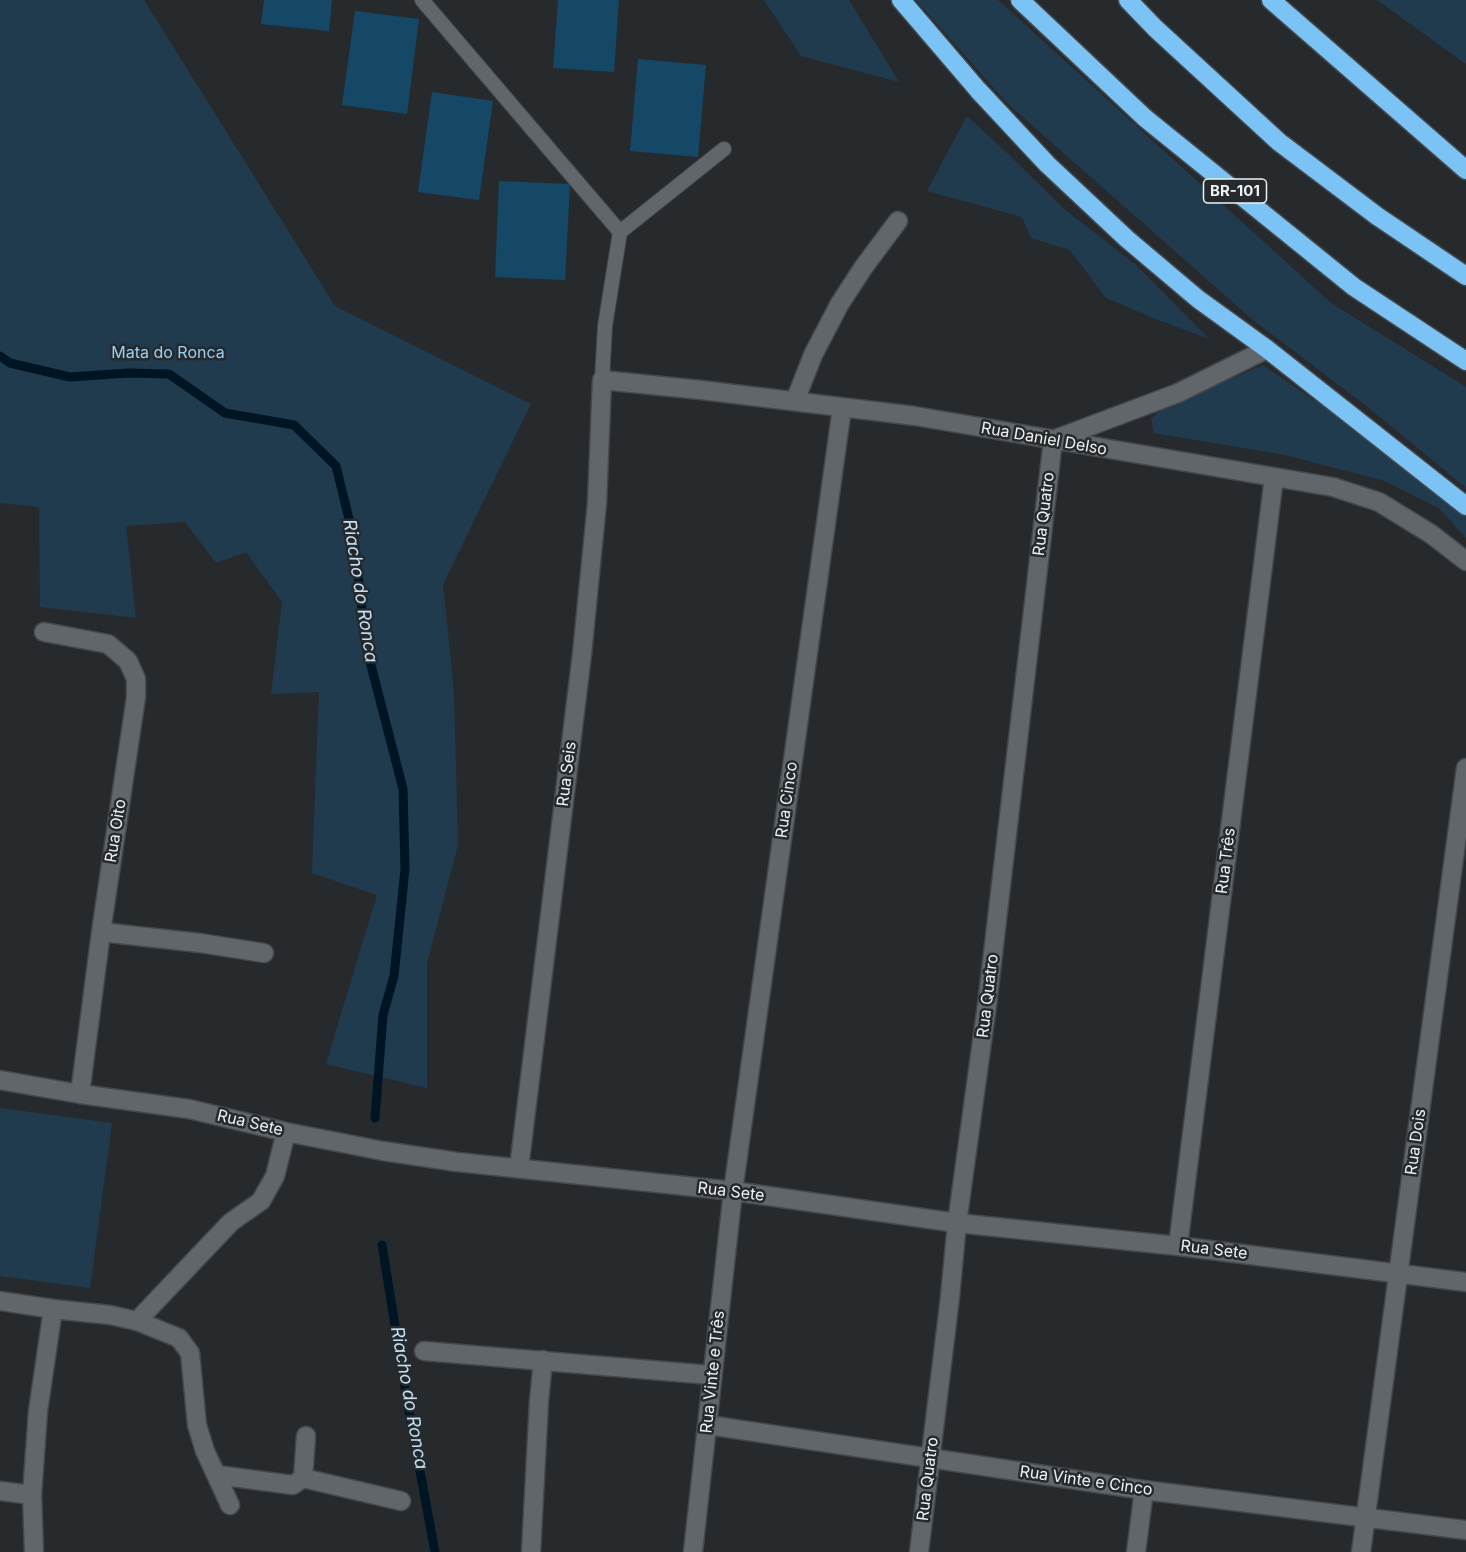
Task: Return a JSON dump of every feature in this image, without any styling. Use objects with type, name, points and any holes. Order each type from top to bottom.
[{"type":"highway","points":[[901,0],[978,90],[1047,164],[1127,239],[1198,299],[1267,349],[1466,506]]},
{"type":"highway","name":"BR-101","points":[[1020,0],[1145,118],[1354,288],[1466,361]]},
{"type":"highway","points":[[1128,0],[1155,28],[1279,142],[1377,216],[1466,276]]},
{"type":"highway","points":[[1270,0],[1466,170]]},
{"type":"street","points":[[795,401],[813,355],[839,305],[898,221]]},
{"type":"street","points":[[1053,440],[1178,393],[1267,349]]},
{"type":"street","name":"Rua Daniel Delso","points":[[602,380],[915,416],[1333,487],[1379,502],[1431,534],[1466,561]]},
{"type":"street","name":"Rua Seis","points":[[519,1168],[582,654],[597,503],[602,380]]},
{"type":"street","name":"Rua Cinco","points":[[733,1191],[842,408]]},
{"type":"street","name":"Rua Quatro","points":[[919,1552],[941,1378],[957,1223],[987,1005],[1053,440]]},
{"type":"street","name":"Rua Três","points":[[1179,1246],[1274,477]]},
{"type":"street","name":"Rua Oito","points":[[44,632],[108,644],[128,661],[136,679],[136,697],[101,932],[80,1094]]},
{"type":"street","name":"Rua Dois","points":[[1361,1552],[1466,768]]},
{"type":"street","points":[[101,932],[264,953]]},
{"type":"street","name":"Rua Sete","points":[[0,1080],[189,1109],[286,1132],[383,1151],[458,1162],[733,1191],[957,1223],[1179,1246],[1466,1282]]},
{"type":"street","points":[[137,1321],[231,1222],[261,1201],[275,1176],[286,1132]]},
{"type":"street","name":"Rua Vinte e Três","points":[[693,1552],[733,1191]]},
{"type":"street","points":[[0,1301],[53,1310],[110,1315],[137,1321],[179,1338],[190,1353],[197,1425],[205,1451],[230,1505]]},
{"type":"street","points":[[34,1552],[32,1495],[38,1411],[53,1310]]},
{"type":"street","points":[[424,1351],[711,1375]]},
{"type":"street","points":[[531,1552],[543,1360]]},
{"type":"street","name":"Rua Vinte e Cinco","points":[[708,1425],[1144,1490],[1466,1530]]},
{"type":"street","points":[[303,1478],[306,1436]]},
{"type":"street","points":[[217,1475],[285,1485],[293,1485],[303,1478],[401,1501]]},
{"type":"street","points":[[1136,1552],[1144,1490]]},
{"type":"street","points":[[0,1491],[32,1495]]},
{"type":"lane","points":[[422,0],[620,231]]},
{"type":"lane","points":[[602,380],[605,326],[620,231],[724,149]]},
{"type":"green space","name":"Mata do Ronca","points":[[0,0],[144,0],[335,306],[531,404],[443,584],[454,693],[458,845],[427,963],[427,1088],[326,1064],[377,895],[312,873],[319,692],[271,694],[282,602],[246,552],[216,563],[185,522],[126,526],[136,618],[40,607],[39,507],[0,503]]},
{"type":"green space","points":[[764,0],[849,0],[899,82],[801,56]]},
{"type":"green space","points":[[916,0],[998,0],[1331,303],[1466,387],[1466,488],[1373,411],[1253,320],[1007,103]]},
{"type":"green space","points":[[1377,0],[1466,0],[1466,64]]},
{"type":"green space","points":[[967,116],[1064,209],[1135,264],[1209,339],[1106,298],[1070,250],[1031,238],[1022,217],[927,191]]},
{"type":"green space","points":[[1263,365],[1398,458],[1466,514],[1466,538],[1439,508],[1385,481],[1285,455],[1154,433],[1151,419],[1161,409]]},
{"type":"green space","points":[[0,1108],[112,1123],[90,1288],[0,1276]]},
{"type":"building","points":[[264,0],[332,0],[329,31],[261,24]]},
{"type":"building","points":[[558,0],[619,0],[614,72],[553,68]]},
{"type":"building","points":[[355,11],[419,19],[407,114],[342,105]]},
{"type":"building","points":[[638,59],[706,65],[698,157],[630,151]]},
{"type":"building","points":[[432,92],[493,101],[479,200],[418,192]]},
{"type":"building","points":[[499,181],[570,184],[565,280],[495,277]]},
{"type":"waterway","name":"Riacho do Ronca","points":[[0,356],[10,363],[70,377],[128,373],[169,374],[225,413],[294,425],[336,466],[354,539],[366,646],[403,789],[405,869],[394,976],[383,1015],[375,1118]]},
{"type":"waterway","name":"Riacho do Ronca","points":[[382,1245],[409,1412],[435,1552]]}]
